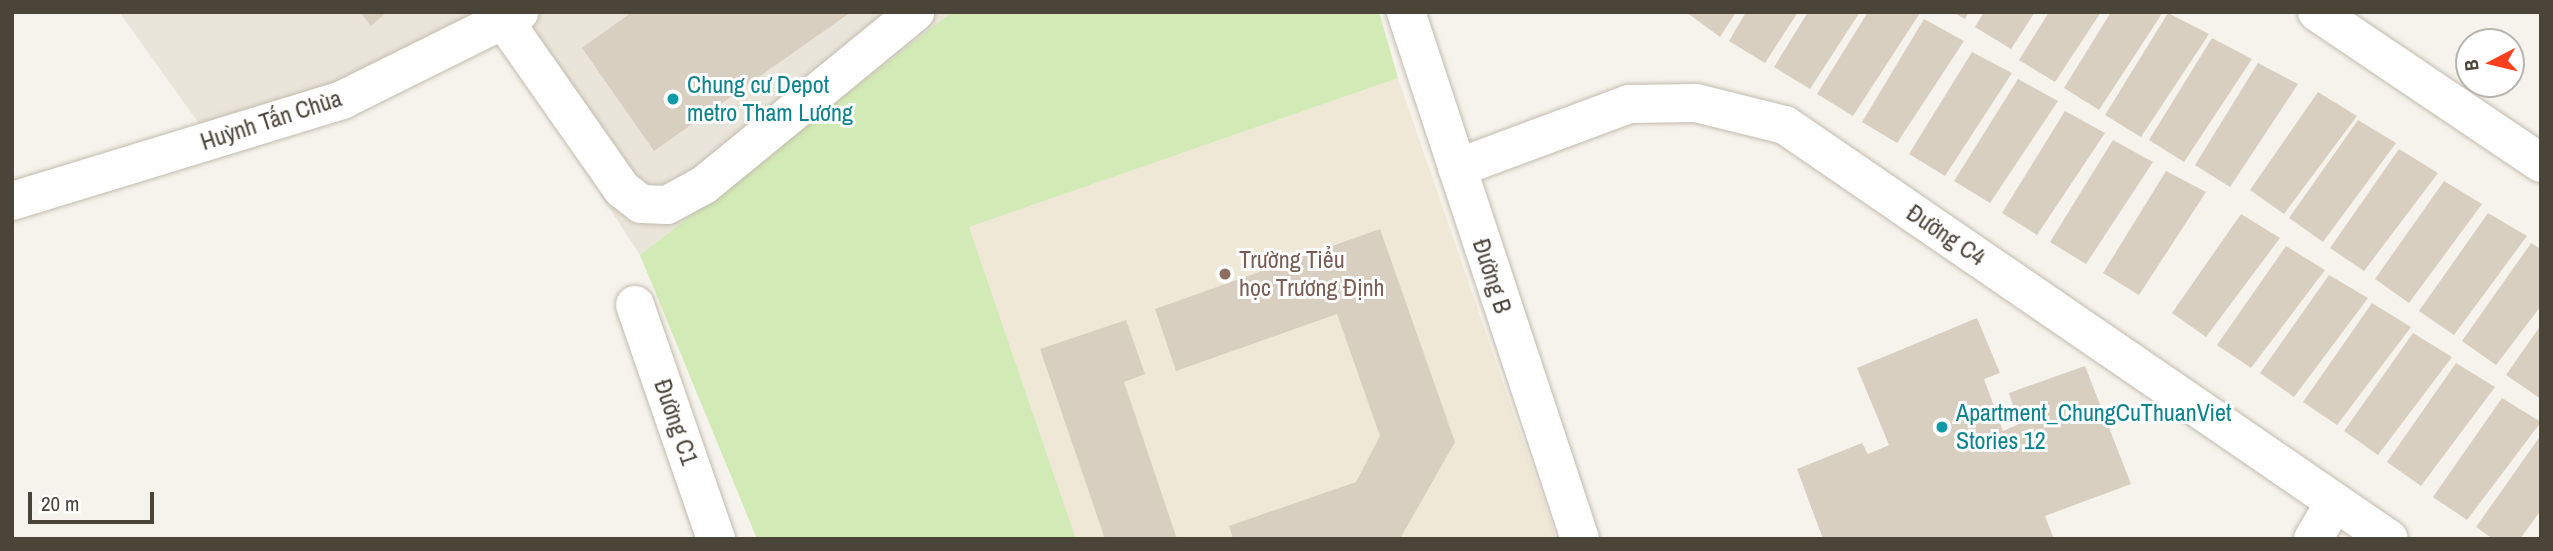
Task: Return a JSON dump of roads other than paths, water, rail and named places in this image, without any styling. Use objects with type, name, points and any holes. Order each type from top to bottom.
[{"type":"street","points":[[512,17],[622,189],[640,204],[667,205],[704,185],[915,12]]},
{"type":"street","name":"Đường B","points":[[1406,12],[1580,539]]},
{"type":"street","points":[[2317,12],[2541,163]]},
{"type":"street","name":"Huỳnh Tấn Chùa","points":[[12,201],[342,100],[512,17]]},
{"type":"street","name":"Đường C4","points":[[1457,168],[1629,104],[1696,103],[1785,125],[2389,539]]},
{"type":"street","name":"Đường C1","points":[[635,305],[716,539]]},
{"type":"street","points":[[2313,539],[2335,502]]},
{"type":"place","name":"Chung cư Depot metro Tham Lương","points":[[673,99]]},
{"type":"place","name":"Trường Tiểu học Trương Định","points":[[1225,274]]},
{"type":"place","name":"Apartment_ChungCuThuanViet Stories 12","points":[[1942,427]]}]
